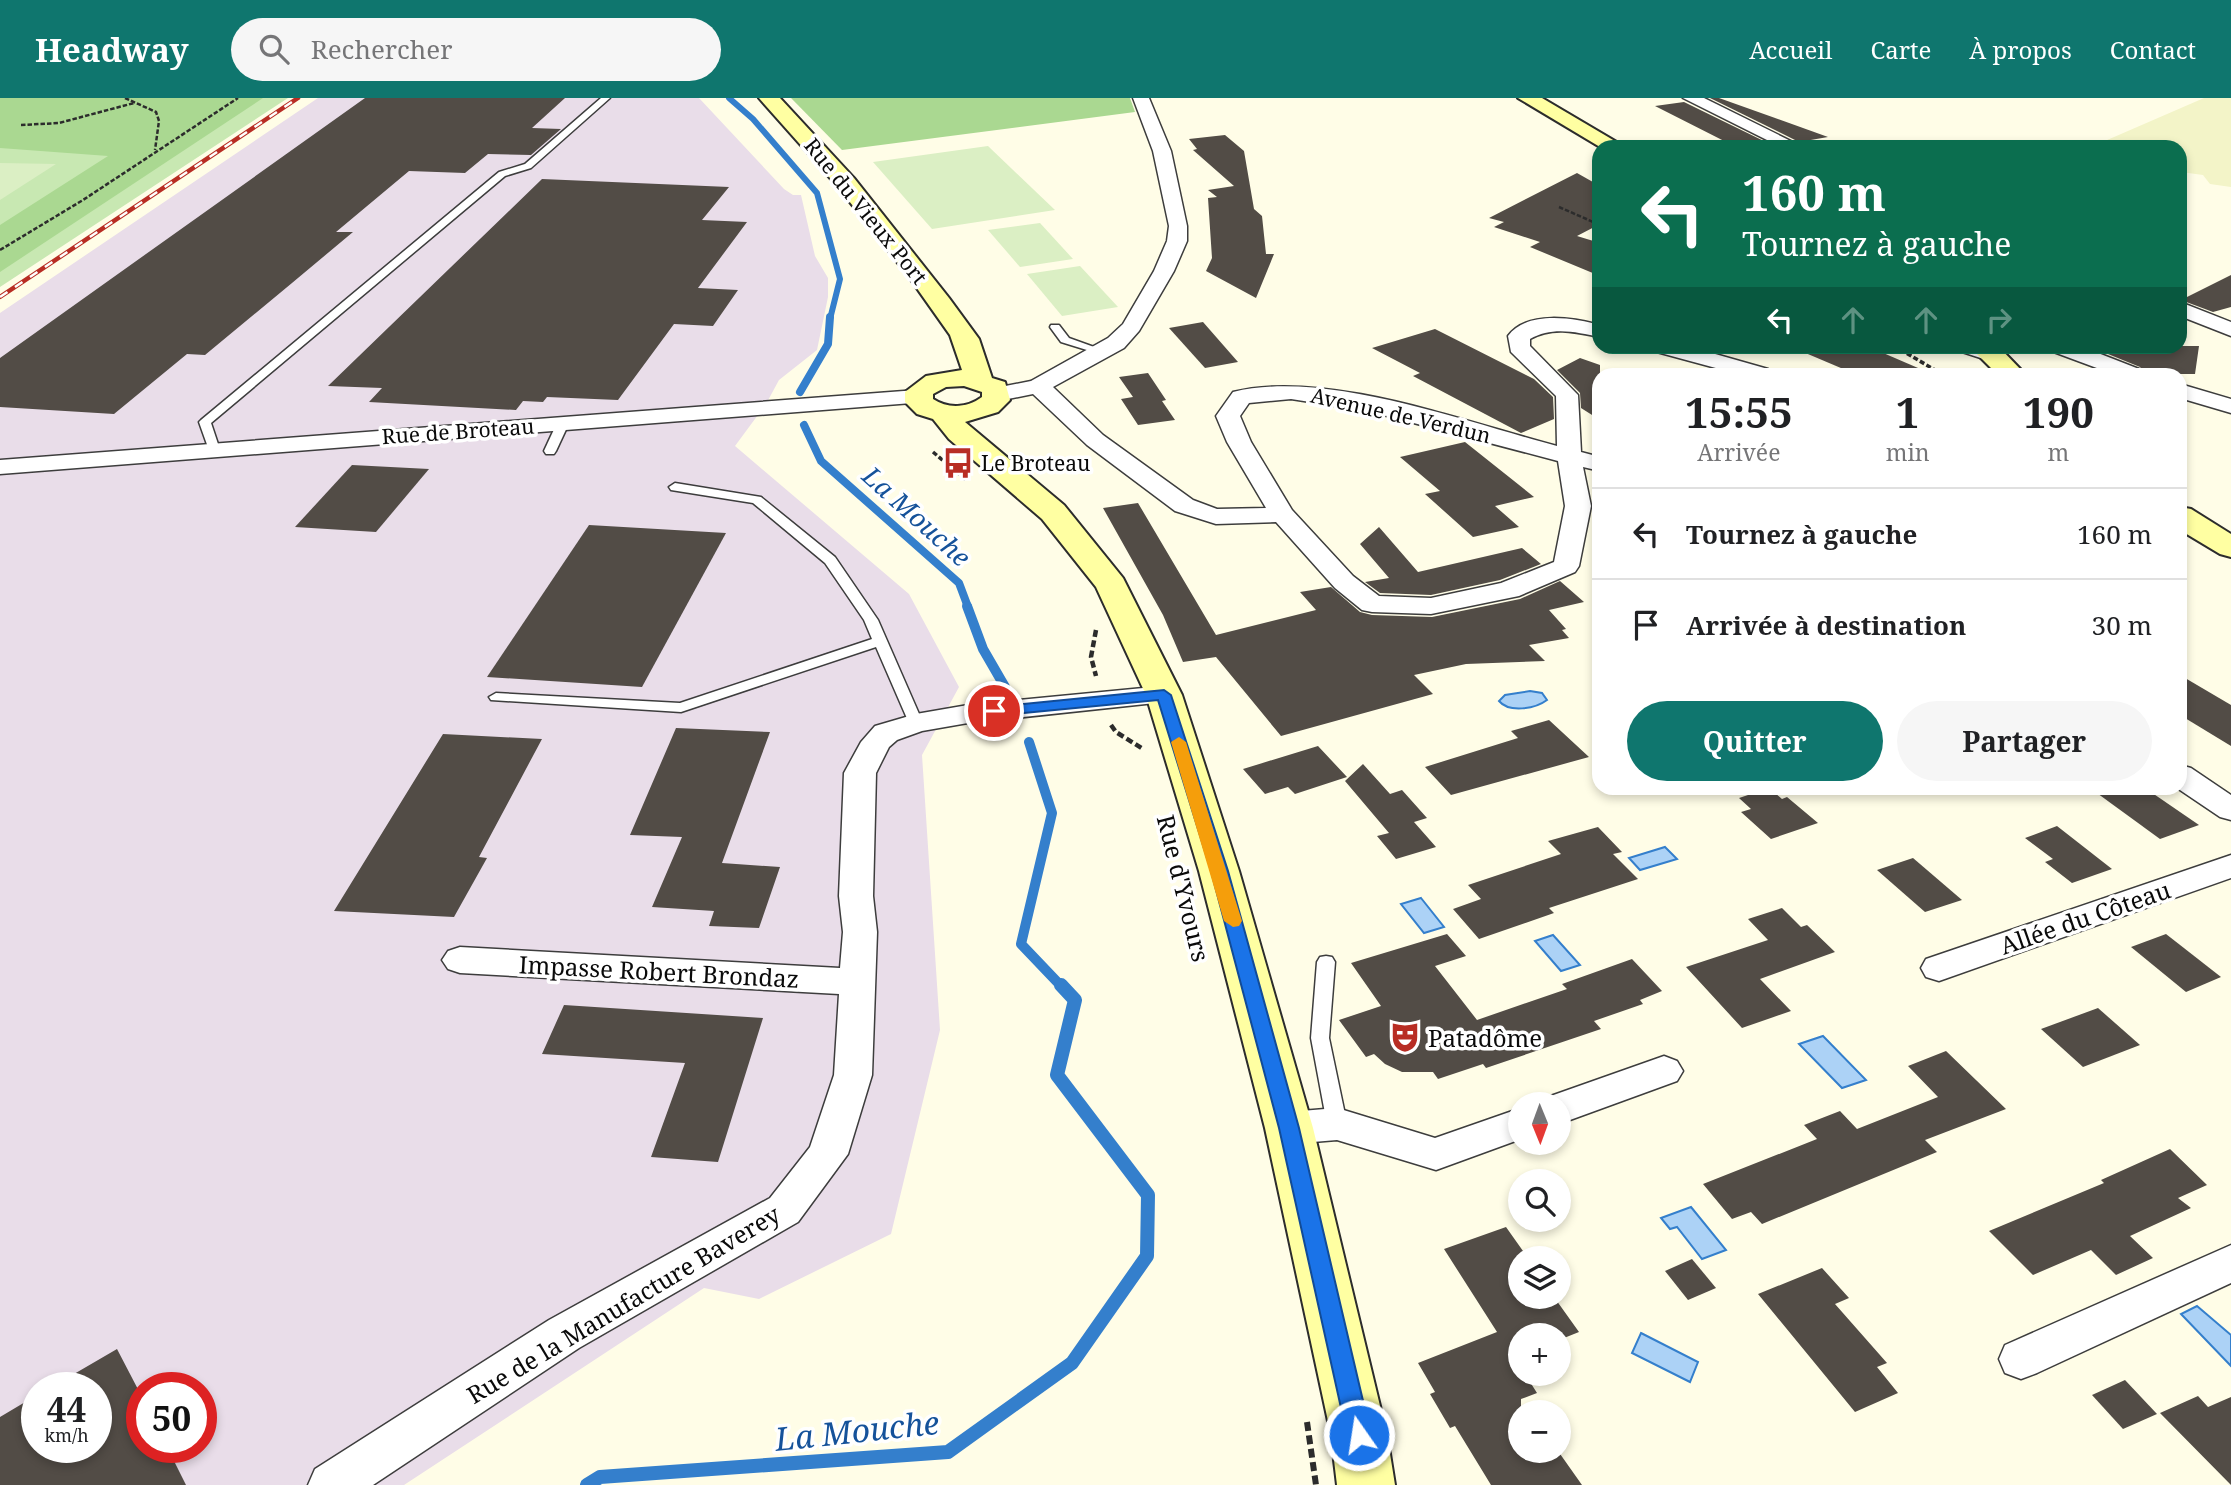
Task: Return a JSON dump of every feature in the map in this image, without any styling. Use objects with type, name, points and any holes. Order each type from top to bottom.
[{"type":"main road","name":"Rue du Vieux Port","points":[[769,98],[832,162],[964,335],[987,394],[983,470]]},
{"type":"main road","points":[[1528,98],[1603,140]]},
{"type":"main road","points":[[943,379],[957,328]]},
{"type":"main road","points":[[917,397],[924,386],[943,379],[987,394]]},
{"type":"main road","points":[[943,414],[964,414],[987,394]]},
{"type":"main road","name":"Rue d'Yvours","points":[[917,397],[924,407],[943,414],[983,470],[1053,512],[1111,585],[1164,695],[1219,871],[1289,1128],[1359,1435],[1366,1485]]},
{"type":"main road","points":[[2187,520],[2231,547]]},
{"type":"street","points":[[987,394],[1024,392],[1102,352],[1126,335],[1164,271],[1178,236],[1162,151],[1141,98]]},
{"type":"street","points":[[1691,98],[1780,140]]},
{"type":"street","points":[[2187,311],[2231,330]]},
{"type":"street","name":"Avenue de Verdun","points":[[1592,329],[1569,324],[1533,327],[1519,336],[1519,347],[1567,395],[1569,456],[1578,506],[1566,566],[1509,590],[1431,606],[1372,604],[1344,582],[1282,514],[1239,442],[1228,416],[1241,397],[1266,392],[1296,391],[1382,408],[1569,456],[1592,462]]},
{"type":"street","points":[[1689,354],[1739,368]]},
{"type":"street","points":[[2080,354],[2116,368]]},
{"type":"street","points":[[1037,387],[1055,397],[1085,431],[1188,510],[1221,518],[1254,518],[1282,514]]},
{"type":"street","points":[[2187,393],[2231,406]]},
{"type":"street","name":"Rue de Broteau","points":[[0,467],[917,397]]},
{"type":"street","name":"Rue de la Manufacture Baverey","points":[[332,1485],[564,1334],[784,1210],[828,1154],[853,1075],[858,982],[860,773],[876,741],[886,733],[916,723],[1102,699],[1164,695]]},
{"type":"street","points":[[2187,780],[2231,810]]},
{"type":"street","name":"Allée du Côteau","points":[[1939,968],[2231,866]]},
{"type":"street","name":"Impasse Robert Brondaz","points":[[460,960],[858,982]]},
{"type":"street","points":[[1572,1104],[1664,1071]]},
{"type":"street","points":[[1289,1128],[1337,1124],[1436,1154],[1508,1128]]},
{"type":"street","points":[[2021,1359],[2231,1263]]},
{"type":"lane","points":[[214,450],[205,422],[502,174],[528,166],[606,98]]},
{"type":"lane","points":[[1055,327],[1065,340],[1102,352]]},
{"type":"lane","points":[[550,451],[563,423]]},
{"type":"lane","points":[[675,488],[757,500],[830,560],[871,620],[916,723]]},
{"type":"lane","points":[[496,697],[681,708],[880,641]]},
{"type":"lane","points":[[1326,962],[1320,1038],[1337,1124]]},
{"type":"path","points":[[125,98],[156,112],[159,121],[155,151]]},
{"type":"path","points":[[0,250],[83,200],[238,98]]},
{"type":"path","points":[[21,125],[59,123],[134,103]]},
{"type":"path","points":[[1559,207],[1592,221]]},
{"type":"path","points":[[1908,354],[1932,368]]},
{"type":"path","points":[[930,446],[954,473],[983,470]]},
{"type":"path","points":[[1095,626],[1092,662],[1102,699],[1116,732],[1137,744],[1149,757]]},
{"type":"path","points":[[1307,1418],[1316,1485]]},
{"type":"shaded area","points":[[318,98],[699,98],[784,189],[793,195],[801,195],[815,256],[828,278],[828,297],[817,350],[779,380],[766,404],[735,446],[909,594],[959,687],[922,755],[940,1030],[891,1234],[759,1299],[704,1288],[404,1485],[0,1485],[0,313]]},
{"type":"green space","points":[[0,98],[288,98],[0,287]]},
{"type":"green space","points":[[0,98],[263,98],[0,272],[0,225],[108,156],[0,148]]},
{"type":"green space","points":[[791,98],[1130,98],[1135,112],[842,150]]},
{"type":"green space","points":[[2204,98],[2231,98],[2231,187],[2210,184],[2203,175],[2187,173],[2187,140],[2107,140]]},
{"type":"green space","points":[[988,146],[1055,210],[932,229],[873,162]]},
{"type":"green space","points":[[0,163],[56,164],[0,200]]},
{"type":"green space","points":[[1040,223],[1073,259],[1020,267],[988,230]]},
{"type":"green space","points":[[1080,266],[1118,307],[1062,316],[1027,274]]},
{"type":"water","points":[[1530,691],[1542,693],[1547,700],[1536,706],[1522,708],[1509,707],[1499,701],[1505,695]]},
{"type":"water","points":[[1665,847],[1677,859],[1640,870],[1629,858]]},
{"type":"water","points":[[1421,898],[1444,927],[1424,933],[1401,904]]},
{"type":"water","points":[[1553,935],[1580,965],[1561,971],[1535,941]]},
{"type":"water","points":[[1823,1036],[1866,1080],[1842,1088],[1799,1044]]},
{"type":"water","points":[[1691,1207],[1726,1250],[1702,1259],[1677,1227],[1670,1229],[1661,1218]]},
{"type":"water","points":[[2197,1306],[2231,1335],[2231,1366],[2181,1314]]},
{"type":"water","points":[[1641,1333],[1698,1362],[1690,1382],[1632,1353]]},
{"type":"building","points":[[365,98],[565,98],[532,128],[561,129],[531,155],[488,154],[465,173],[409,171],[336,232],[353,232],[205,355],[187,354],[114,414],[0,407],[0,358]]},
{"type":"building","points":[[1710,98],[1719,98],[1828,137],[1795,140]]},
{"type":"building","points":[[1684,102],[1762,140],[1722,140],[1655,106]]},
{"type":"building","points":[[1225,135],[1244,151],[1254,209],[1262,216],[1266,254],[1274,254],[1256,298],[1206,271],[1212,258],[1208,198],[1217,197],[1208,190],[1234,186],[1193,150],[1197,149],[1189,139]]},
{"type":"building","points":[[1577,173],[1592,181],[1592,228],[1577,236],[1592,241],[1592,273],[1530,247],[1540,242],[1494,227],[1504,222],[1489,218]]},
{"type":"building","points":[[542,179],[729,187],[702,220],[747,222],[698,288],[738,290],[713,326],[674,324],[618,400],[547,397],[543,402],[523,401],[516,410],[369,402],[382,388],[328,386]]},
{"type":"building","points":[[2231,275],[2231,307],[2213,312],[2187,302],[2187,297]]},
{"type":"building","points":[[1203,322],[1238,362],[1205,368],[1169,328]]},
{"type":"building","points":[[1435,329],[1534,379],[1553,397],[1554,419],[1521,433],[1413,376],[1420,373],[1372,348]]},
{"type":"building","points":[[2187,346],[2199,346],[2195,374],[2187,374],[2187,368],[2140,367],[2108,354],[2187,354]]},
{"type":"building","points":[[1808,354],[1886,354],[1918,368],[1841,368]]},
{"type":"building","points":[[1580,358],[1600,365],[1600,368],[1592,368],[1592,415],[1581,408],[1580,393],[1557,370]]},
{"type":"building","points":[[1148,373],[1166,400],[1162,401],[1175,420],[1138,425],[1121,399],[1133,397],[1119,377]]},
{"type":"building","points":[[1465,442],[1534,497],[1495,506],[1519,527],[1473,537],[1425,494],[1440,491],[1400,457]]},
{"type":"building","points":[[352,465],[429,469],[376,532],[295,527]]},
{"type":"building","points":[[1138,503],[1216,635],[1316,610],[1300,592],[1331,587],[1360,612],[1372,615],[1432,617],[1520,599],[1560,581],[1584,602],[1549,610],[1566,629],[1562,630],[1569,638],[1529,645],[1545,661],[1466,664],[1414,675],[1433,694],[1281,736],[1216,657],[1183,662],[1163,615],[1103,508]]},
{"type":"building","points":[[589,525],[726,533],[642,687],[487,677]]},
{"type":"building","points":[[1379,527],[1418,572],[1522,548],[1541,564],[1500,580],[1431,595],[1380,593],[1365,582],[1389,578],[1360,544]]},
{"type":"building","points":[[2187,679],[2231,705],[2231,746],[2187,719]]},
{"type":"building","points":[[1549,720],[1589,757],[1451,795],[1425,767],[1518,738],[1511,731]]},
{"type":"building","points":[[676,728],[770,732],[722,863],[780,867],[759,928],[709,926],[714,911],[652,907],[682,837],[630,835]]},
{"type":"building","points":[[443,734],[542,739],[479,857],[487,858],[454,917],[334,911]]},
{"type":"building","points":[[1318,746],[1347,777],[1295,794],[1288,787],[1265,794],[1243,769]]},
{"type":"building","points":[[1363,764],[1390,794],[1402,790],[1427,818],[1414,822],[1436,847],[1396,859],[1377,836],[1389,833],[1345,781]]},
{"type":"building","points":[[1748,795],[1777,795],[1782,799],[1787,797],[1818,823],[1771,839],[1741,812],[1751,809],[1739,798]]},
{"type":"building","points":[[2100,795],[2155,795],[2199,825],[2160,839]]},
{"type":"building","points":[[2057,826],[2112,869],[2072,883],[2045,862],[2053,859],[2025,838]]},
{"type":"building","points":[[1598,827],[1622,852],[1613,854],[1638,879],[1549,908],[1554,913],[1479,939],[1453,909],[1481,899],[1468,885],[1561,854],[1548,841]]},
{"type":"building","points":[[1913,858],[1962,900],[1925,912],[1877,870]]},
{"type":"building","points":[[1782,908],[1801,927],[1807,925],[1835,952],[1760,979],[1791,1011],[1742,1028],[1686,967],[1768,940],[1748,919]]},
{"type":"building","points":[[1447,934],[1466,956],[1435,966],[1477,1020],[1567,989],[1562,984],[1632,959],[1662,991],[1640,1000],[1643,1004],[1594,1021],[1601,1029],[1486,1068],[1483,1064],[1438,1079],[1433,1072],[1402,1072],[1385,1064],[1374,1054],[1366,1057],[1339,1020],[1381,1006],[1351,963]]},
{"type":"building","points":[[2166,934],[2221,977],[2186,992],[2131,947]]},
{"type":"building","points":[[564,1005],[763,1018],[718,1162],[651,1157],[685,1063],[542,1054]]},
{"type":"building","points":[[2098,1008],[2140,1045],[2083,1067],[2041,1029]]},
{"type":"building","points":[[1946,1051],[2006,1109],[1925,1140],[1937,1152],[1762,1224],[1751,1212],[1732,1219],[1703,1184],[1817,1139],[1804,1125],[1840,1111],[1857,1129],[1938,1097],[1908,1066]]},
{"type":"building","points":[[2170,1149],[2207,1185],[2178,1198],[2191,1208],[2130,1236],[2153,1258],[2116,1275],[2091,1250],[2033,1275],[1989,1231],[2104,1183],[2101,1180]]},
{"type":"building","points":[[1506,1227],[1519,1246],[1508,1246],[1508,1309],[1563,1309],[1579,1332],[1571,1335],[1571,1323],[1508,1323],[1508,1386],[1533,1386],[1537,1393],[1521,1400],[1508,1400],[1508,1463],[1566,1463],[1582,1485],[1491,1485],[1455,1426],[1450,1428],[1430,1394],[1435,1392],[1418,1363],[1497,1332],[1444,1249]]},
{"type":"building","points":[[1692,1259],[1716,1288],[1688,1300],[1665,1271]]},
{"type":"building","points":[[1822,1268],[1849,1298],[1835,1304],[1887,1363],[1877,1367],[1898,1393],[1855,1412],[1758,1294]]},
{"type":"building","points":[[117,1349],[129,1372],[126,1372],[126,1463],[175,1463],[186,1485],[0,1485],[0,1417],[21,1405],[21,1463],[112,1463],[112,1372],[77,1372]]},
{"type":"building","points":[[2125,1380],[2157,1414],[2123,1429],[2092,1395]]},
{"type":"building","points":[[2198,1396],[2208,1407],[2231,1397],[2231,1485],[2160,1413]]},
{"type":"waterway","name":"La Mouche","points":[[729,98],[753,119],[817,193],[840,279],[830,319]]},
{"type":"waterway","name":"La Mouche","points":[[800,392],[828,344],[830,317]]},
{"type":"waterway","name":"La Mouche","points":[[804,425],[821,461],[959,583],[968,607]]},
{"type":"waterway","name":"La Mouche","points":[[967,606],[983,649],[1005,687]]},
{"type":"waterway","name":"La Mouche","points":[[1029,742],[1052,813],[1021,944],[1062,987]]},
{"type":"waterway","name":"La Mouche","points":[[587,1485],[600,1477],[948,1452],[1072,1363],[1147,1256],[1148,1195],[1057,1075],[1075,1000],[1061,985]]},
{"type":"railway","points":[[0,297],[298,98]]},
{"type":"slow traffic","points":[[1179,742],[1233,921]]},
{"type":"place","name":"Le Broteau","points":[[958,463]]},
{"type":"place","name":"Patadôme","points":[[1405,1037]]},
{"type":"route","points":[[994,711],[1164,695],[1219,871],[1289,1128],[1359,1435]]}]
